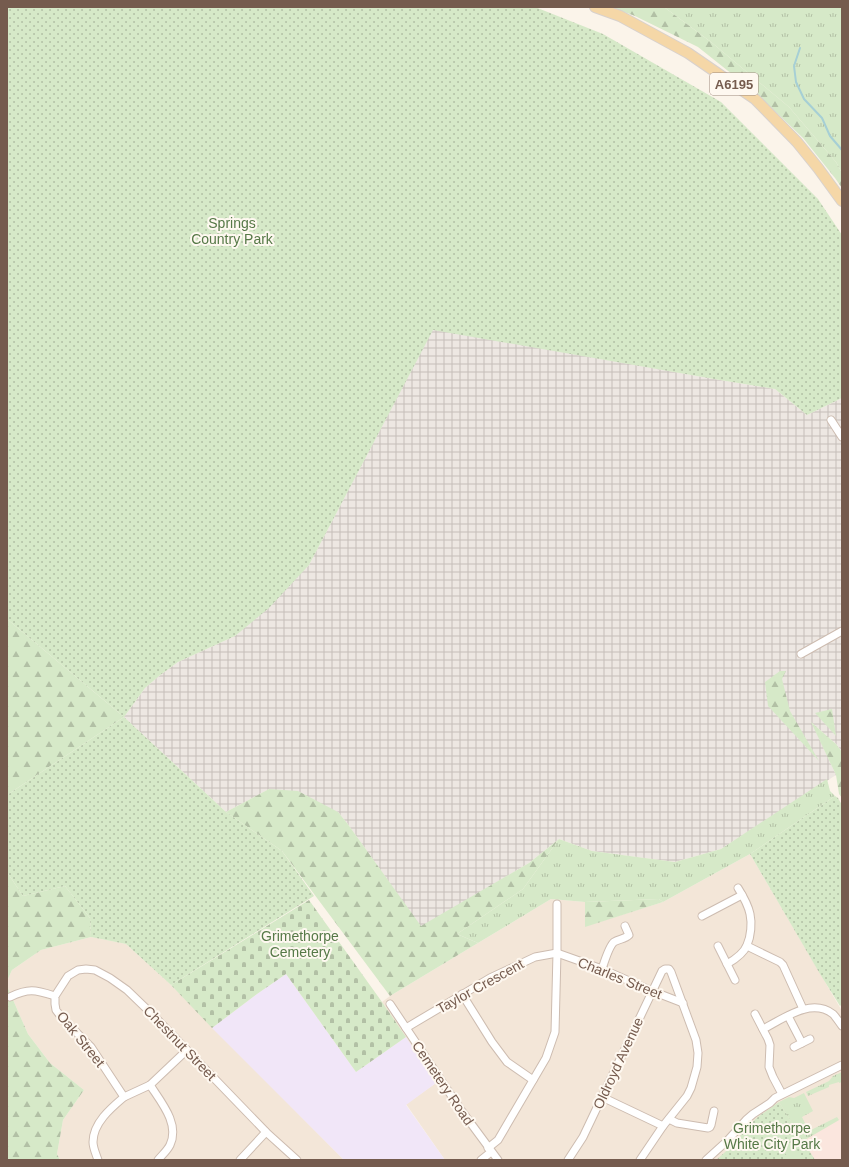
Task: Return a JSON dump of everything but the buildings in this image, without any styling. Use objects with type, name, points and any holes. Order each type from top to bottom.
[{"type":"main road","name":"A6195","points":[[594,7],[620,16],[688,53],[755,98],[797,142],[842,201]]},
{"type":"street","points":[[831,420],[842,437]]},
{"type":"street","points":[[801,654],[842,631]]},
{"type":"street","points":[[727,964],[734,960],[747,946],[750,930],[750,912],[738,888]]},
{"type":"street","points":[[702,916],[742,895]]},
{"type":"street","points":[[481,1160],[498,1140],[546,1058],[555,1032],[557,904]]},
{"type":"street","points":[[602,969],[611,945],[614,942],[627,937],[629,934],[625,926]]},
{"type":"street","points":[[718,946],[735,980]]},
{"type":"street","points":[[747,946],[784,965],[803,1009]]},
{"type":"street","name":"Charles Street","points":[[557,953],[602,969],[683,1003]]},
{"type":"street","name":"Taylor Crescent","points":[[406,1028],[490,978],[535,956],[557,953]]},
{"type":"street","name":"Oldroyd Avenue","points":[[568,1160],[584,1136],[652,991],[662,971],[665,969],[669,969],[683,1003]]},
{"type":"street","name":"Chestnut Street","points":[[55,996],[68,976],[78,970],[95,970],[110,978],[127,990],[155,1017],[266,1132],[296,1160]]},
{"type":"street","points":[[10,997],[27,990],[55,996]]},
{"type":"street","points":[[462,994],[492,1042],[508,1062],[533,1080]]},
{"type":"street","name":"Oak Street","points":[[55,996],[55,1004],[59,1014],[91,1047],[124,1097]]},
{"type":"street","points":[[640,1160],[663,1126],[687,1096],[697,1067],[698,1053],[696,1040],[683,1003]]},
{"type":"street","name":"Cemetery Road","points":[[390,1004],[461,1110],[498,1160]]},
{"type":"street","points":[[764,1029],[803,1009],[813,1007],[834,1014],[842,1026]]},
{"type":"street","points":[[755,1014],[764,1029],[770,1045],[769,1067],[782,1094]]},
{"type":"street","points":[[788,1016],[802,1043]]},
{"type":"street","points":[[794,1047],[810,1039]]},
{"type":"street","points":[[98,1160],[93,1142],[94,1132],[108,1112],[124,1097],[150,1085],[187,1050]]},
{"type":"street","points":[[706,1160],[727,1141],[746,1120],[782,1094],[842,1065]]},
{"type":"street","points":[[150,1085],[170,1116],[172,1125],[173,1136],[170,1145],[158,1160]]},
{"type":"street","points":[[602,1097],[663,1126]]},
{"type":"street","points":[[669,1119],[677,1123],[708,1128],[711,1125],[714,1111]]},
{"type":"street","points":[[240,1160],[266,1132]]},
{"type":"shaded area","points":[[433,329],[775,389],[807,415],[842,398],[842,752],[836,744],[812,723],[836,775],[721,849],[675,862],[592,851],[559,839],[529,863],[421,927],[338,812],[269,789],[226,812],[124,717],[145,688],[159,676],[178,662],[235,636],[309,565]]},
{"type":"shaded area","points":[[750,854],[842,1011],[842,1160],[445,1160],[406,1104],[436,1083],[382,1002],[551,899],[585,902],[586,926],[663,902]]},
{"type":"shaded area","points":[[91,937],[126,944],[171,985],[344,1160],[60,1160],[57,1154],[63,1120],[84,1090],[50,1063],[28,1034],[7,986],[7,981],[12,970],[41,950]]},
{"type":"shaded area","points":[[286,974],[356,1072],[406,1037],[436,1083],[406,1105],[445,1160],[344,1160],[212,1028]]},
{"type":"shaded area","points":[[841,1119],[842,1160],[815,1160],[803,1141]]},
{"type":"green space","name":"Springs Country Park","points":[[7,7],[535,7],[603,34],[721,102],[818,199],[842,235],[842,398],[807,415],[775,389],[433,330],[309,565],[269,608],[235,636],[178,662],[159,676],[145,688],[124,717],[7,619]]},
{"type":"green space","points":[[611,7],[664,7],[711,42],[789,107],[836,162],[842,173],[842,188],[803,138],[757,94],[698,47],[635,16]]},
{"type":"green space","points":[[664,7],[842,7],[842,173],[836,162],[789,107],[711,42]]},
{"type":"green space","points":[[7,619],[124,717],[7,795]]},
{"type":"green space","points":[[780,671],[786,671],[782,679],[790,711],[819,761],[768,706],[765,682]]},
{"type":"green space","points":[[832,709],[836,736],[815,713]]},
{"type":"green space","points":[[124,717],[226,812],[282,851],[314,896],[171,985],[126,944],[91,937],[90,918],[65,886],[23,896],[7,872],[7,795]]},
{"type":"green space","points":[[811,722],[836,744],[842,752],[842,798],[839,794],[836,775]]},
{"type":"green space","points":[[827,779],[830,791],[835,796],[750,854],[663,902],[659,899],[585,902],[551,899],[478,943],[457,934],[523,889],[559,839],[592,851],[675,862],[721,849]]},
{"type":"green space","points":[[269,789],[298,791],[338,812],[421,926],[529,863],[559,839],[523,889],[457,934],[478,943],[390,996],[282,851],[226,812]]},
{"type":"green space","points":[[835,796],[842,805],[842,1004],[840,1006],[750,854]]},
{"type":"green space","points":[[7,872],[23,896],[65,886],[90,918],[91,937],[41,950],[12,970],[7,981]]},
{"type":"green space","points":[[659,899],[663,902],[585,927],[585,902]]},
{"type":"green space","name":"Grimethorpe Cemetery","points":[[309,900],[406,1037],[356,1072],[286,974],[212,1028],[171,985]]},
{"type":"green space","points":[[7,986],[28,1034],[50,1063],[84,1090],[63,1120],[57,1154],[60,1160],[7,1160]]},
{"type":"green space","points":[[842,1072],[842,1082],[829,1085],[829,1087],[808,1096],[806,1092],[829,1081],[833,1076]]},
{"type":"green space","points":[[804,1093],[813,1111],[802,1117],[809,1131],[837,1117],[839,1120],[803,1141],[779,1102],[789,1097],[794,1098]]},
{"type":"green space","name":"Grimethorpe White City Park","points":[[779,1102],[815,1160],[716,1160],[732,1146],[748,1126]]},
{"type":"green space","points":[[792,1142],[802,1158],[799,1160],[790,1160],[782,1149]]},
{"type":"waterway","points":[[800,48],[794,66],[796,82],[804,99],[822,118],[830,136],[842,150]]}]
